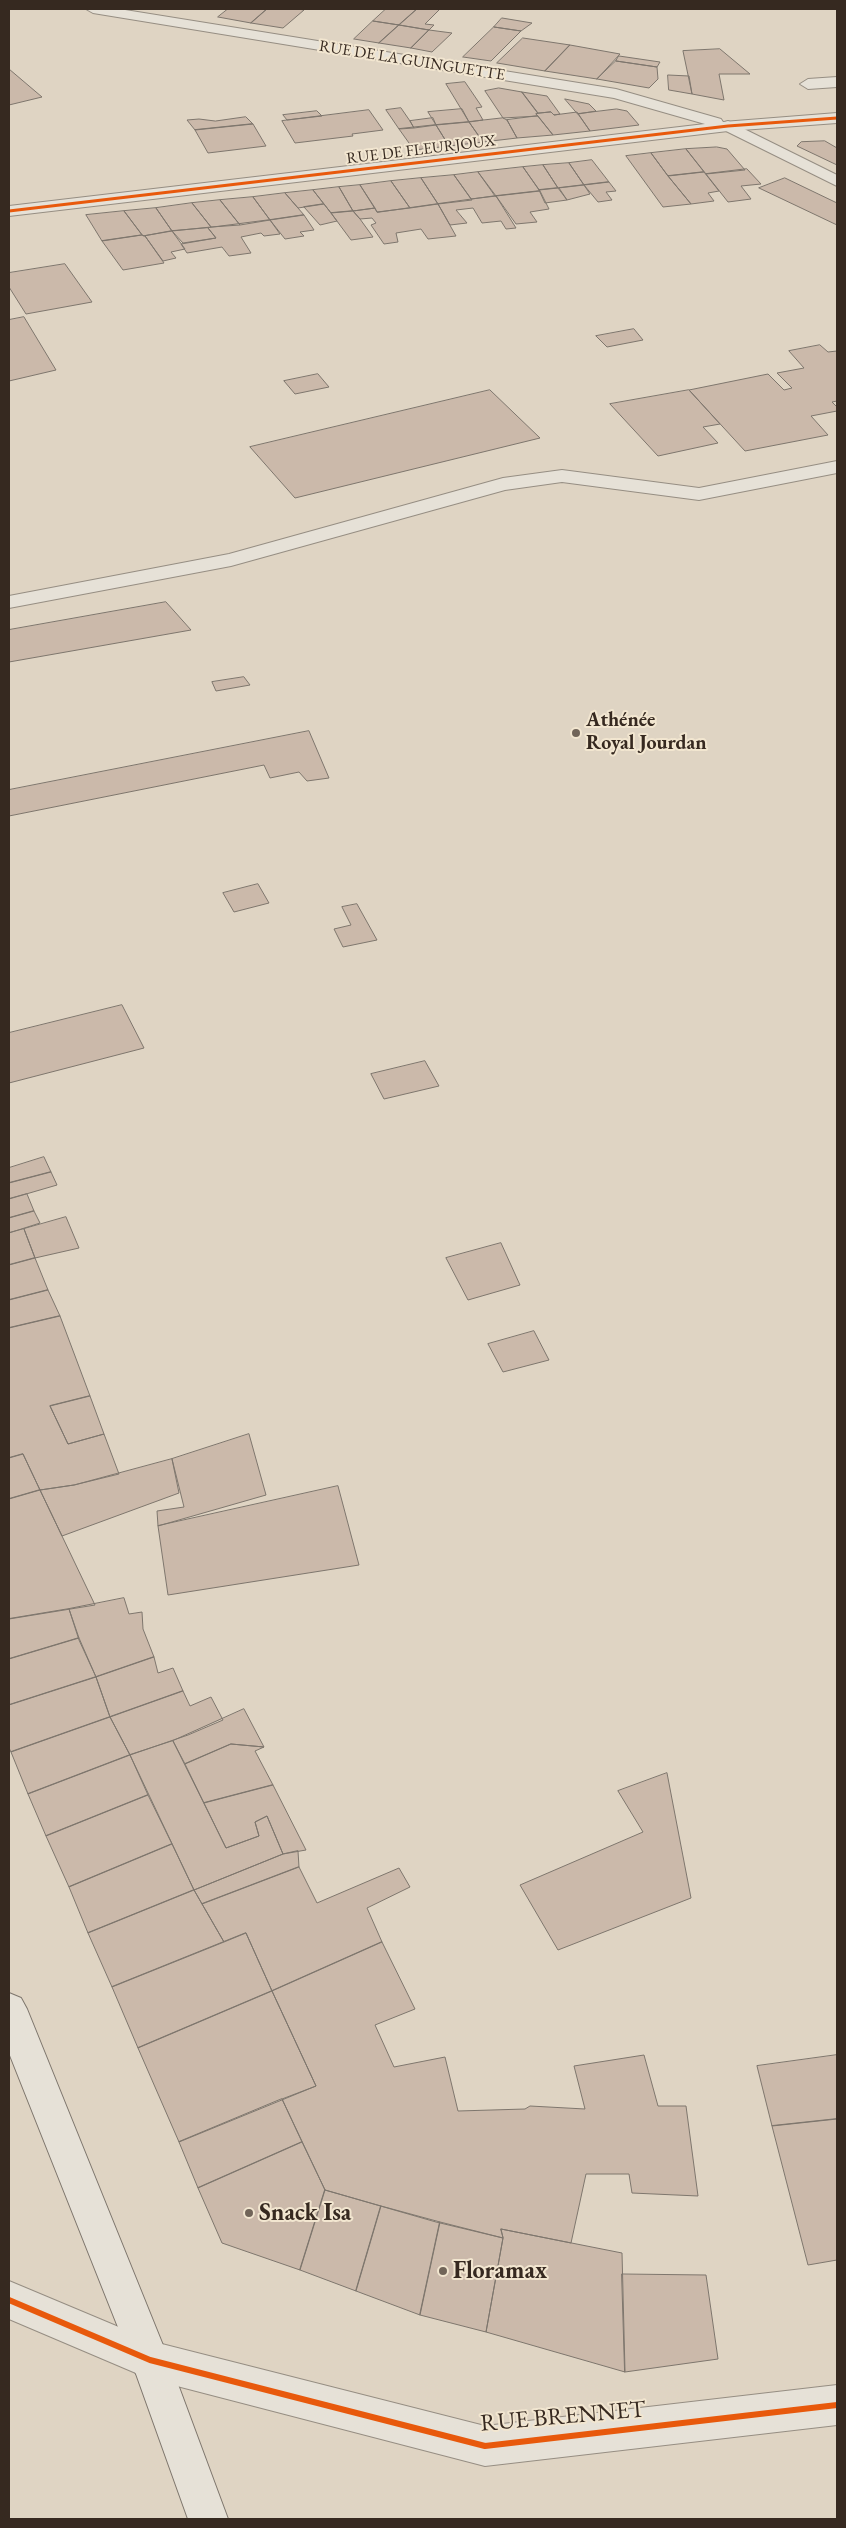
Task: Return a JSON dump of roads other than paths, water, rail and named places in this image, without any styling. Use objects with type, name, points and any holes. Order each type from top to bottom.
[{"type":"street","name":"RUE DE LA GUINGUETTE","points":[[93,9],[616,94],[728,126]]},
{"type":"street","points":[[808,84],[837,82]]},
{"type":"street","name":"RUE DE FLEURJOUX","points":[[9,211],[728,126],[837,118]]},
{"type":"street","points":[[728,126],[837,181]]},
{"type":"street","points":[[9,602],[231,560],[503,484],[562,476],[699,494],[837,467]]},
{"type":"street","points":[[9,2009],[150,2360],[208,2519]]},
{"type":"street","name":"RUE BRENNET","points":[[9,2300],[150,2360],[485,2446],[837,2405]]},
{"type":"place","name":"Athénée Royal Jourdan","points":[[576,733]]},
{"type":"place","name":"Snack Isa","points":[[249,2213]]},
{"type":"place","name":"Floramax","points":[[443,2271]]}]
